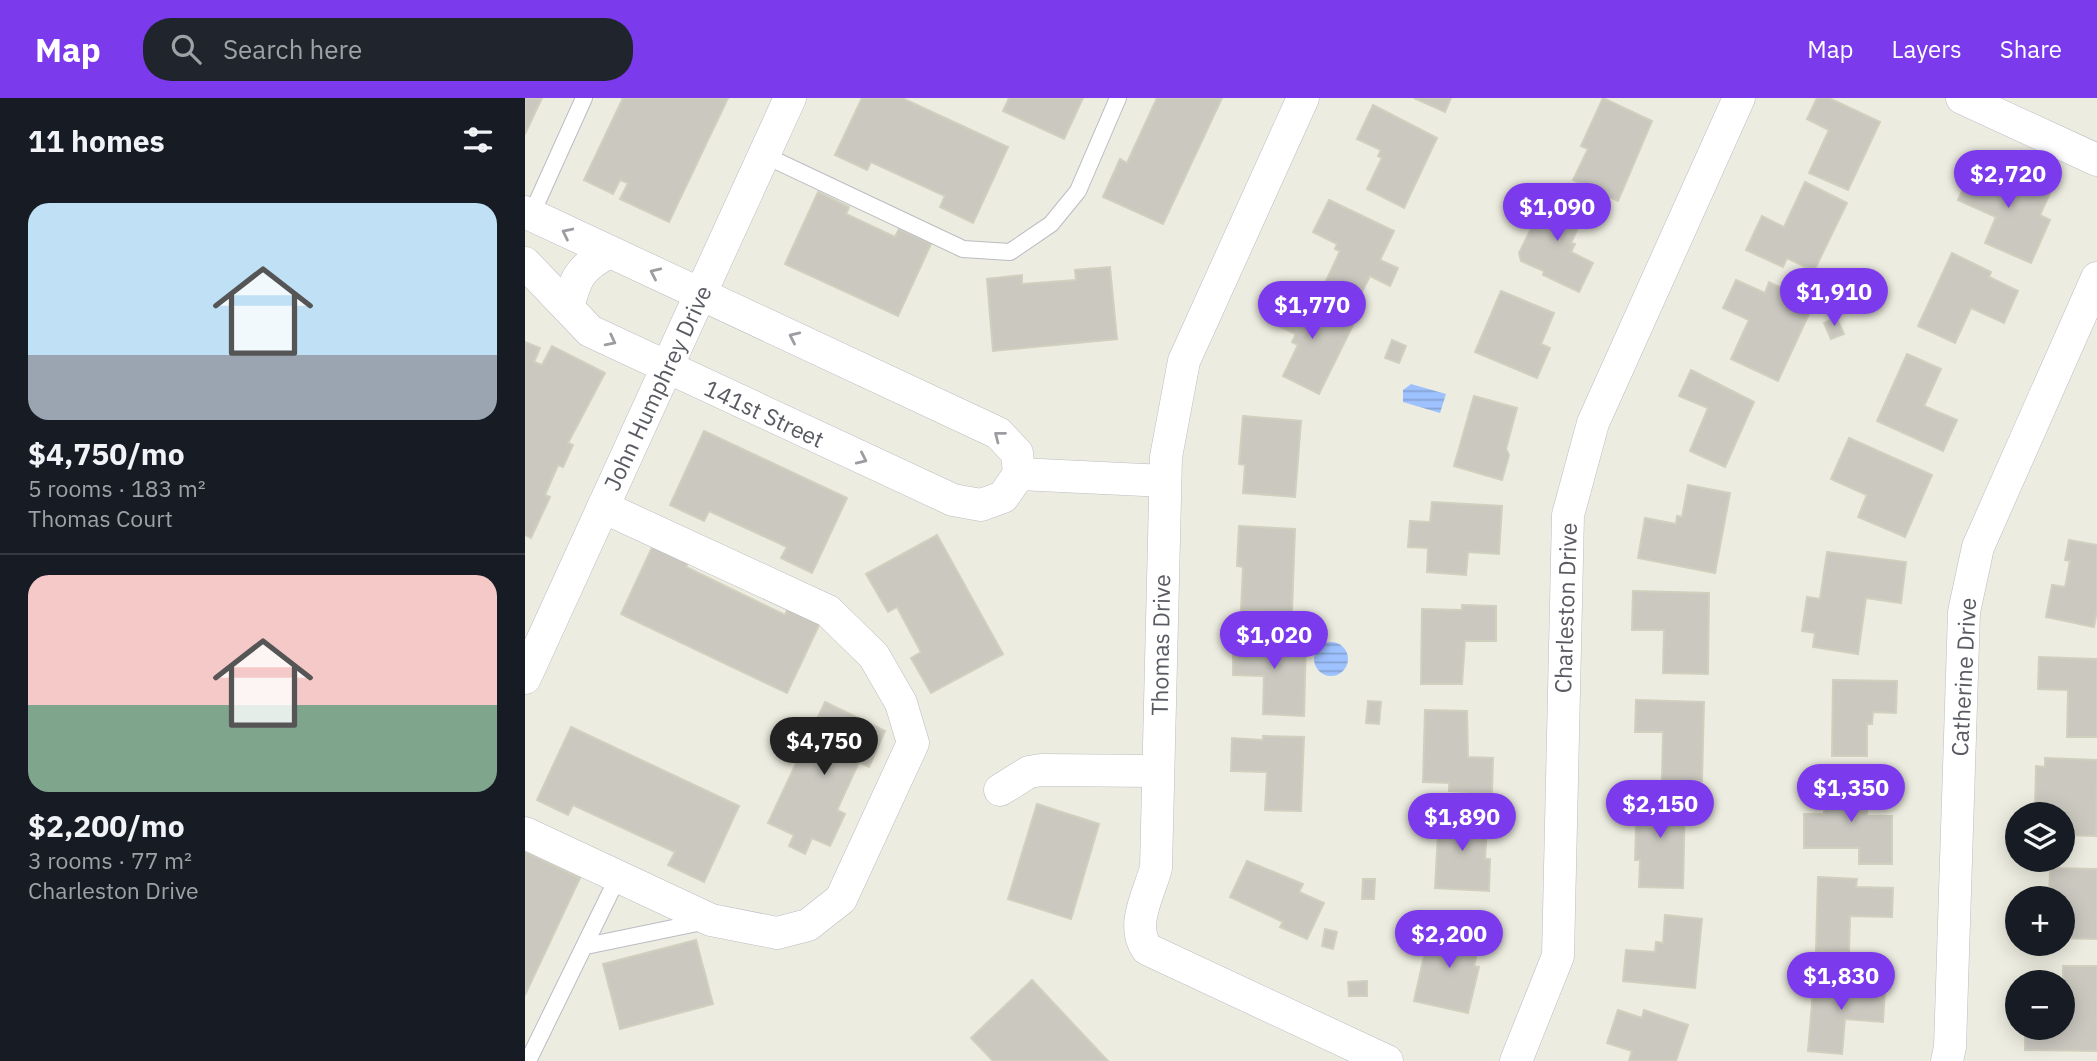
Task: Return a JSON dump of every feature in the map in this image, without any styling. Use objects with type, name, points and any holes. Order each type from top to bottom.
[{"type":"street","name":"John Humphrey Drive","points":[[525,678],[790,98]]},
{"type":"street","name":"Thomas Drive","points":[[1303,98],[1184,361],[1165,457],[1156,868],[1139,920],[1140,941],[1146,949],[1387,1061]]},
{"type":"street","name":"Charleston Drive","points":[[1517,1061],[1558,956],[1568,515],[1593,423],[1739,98]]},
{"type":"street","points":[[1962,98],[2097,160]]},
{"type":"street","points":[[527,218],[609,252],[998,433],[1017,453],[1019,474],[1165,481]]},
{"type":"street","points":[[568,308],[574,283],[586,264],[609,252]]},
{"type":"street","name":"141st Street","points":[[525,263],[590,331],[666,369],[953,500],[981,505],[1003,497],[1019,474]]},
{"type":"street","name":"Catherine Drive","points":[[1947,1061],[1950,1047],[1965,612],[1970,581],[1983,535],[2097,278]]},
{"type":"street","points":[[525,833],[711,920],[777,933],[808,925],[841,899],[912,743],[901,703],[874,656],[828,611],[603,507]]},
{"type":"street","points":[[1000,790],[1029,772],[1041,770],[1158,771]]},
{"type":"lane","points":[[527,218],[584,98]]},
{"type":"lane","points":[[764,155],[963,249],[1010,252],[1051,224],[1078,191],[1118,98]]},
{"type":"lane","points":[[528,1061],[618,877]]},
{"type":"lane","points":[[586,946],[711,920]]},
{"type":"water","points":[[1411,384],[1446,394],[1440,413],[1403,402],[1403,390]]},
{"type":"water","points":[[1331,642],[1343,647],[1348,659],[1343,671],[1331,676],[1319,671],[1314,659],[1319,647]]},
{"type":"building","points":[[525,98],[542,98],[525,134]]},
{"type":"building","points":[[623,98],[728,98],[669,222],[620,199],[628,183],[620,180],[613,194],[584,180]]},
{"type":"building","points":[[862,98],[902,98],[1008,147],[973,223],[940,207],[945,196],[871,162],[867,170],[835,155]]},
{"type":"building","points":[[1009,98],[1083,98],[1064,139],[1003,111]]},
{"type":"building","points":[[1157,98],[1222,98],[1163,224],[1103,197],[1120,159],[1127,163]]},
{"type":"building","points":[[1414,98],[1451,98],[1445,112]]},
{"type":"building","points":[[1603,98],[1652,121],[1618,201],[1573,180],[1588,149],[1581,146]]},
{"type":"building","points":[[1817,98],[1829,98],[1880,122],[1848,190],[1809,173],[1829,130],[1807,119]]},
{"type":"building","points":[[1373,105],[1437,138],[1404,208],[1367,189],[1382,158],[1378,156],[1381,150],[1357,139]]},
{"type":"building","points":[[1976,160],[2050,193],[2040,215],[2050,220],[2031,263],[1985,243],[1996,217],[1958,200]]},
{"type":"building","points":[[1805,182],[1847,203],[1814,271],[1787,258],[1783,267],[1746,250],[1762,216],[1784,227]]},
{"type":"building","points":[[818,192],[849,207],[846,214],[895,237],[899,229],[931,244],[898,316],[785,264]]},
{"type":"building","points":[[1549,192],[1586,210],[1571,243],[1575,244],[1571,252],[1593,263],[1579,292],[1521,261],[1519,253]]},
{"type":"building","points":[[1329,200],[1394,231],[1380,260],[1398,268],[1390,286],[1370,276],[1359,298],[1326,281],[1340,251],[1335,249],[1337,244],[1313,232]]},
{"type":"building","points":[[1952,253],[1991,272],[1989,277],[2018,291],[2004,323],[1971,308],[1955,343],[1918,326]]},
{"type":"building","points":[[1110,267],[1117,339],[993,351],[987,279],[1022,275],[1022,284],[1076,280],[1075,270]]},
{"type":"building","points":[[1736,280],[1765,293],[1769,282],[1814,303],[1778,381],[1731,359],[1749,320],[1723,308]]},
{"type":"building","points":[[1501,291],[1554,313],[1541,344],[1550,348],[1537,378],[1475,352]]},
{"type":"building","points":[[1289,293],[1353,325],[1319,394],[1283,376],[1298,345],[1292,342],[1296,334],[1274,324]]},
{"type":"building","points":[[1836,317],[1844,334],[1831,339],[1824,323]]},
{"type":"building","points":[[1392,340],[1406,346],[1399,363],[1385,358]]},
{"type":"building","points":[[525,342],[540,348],[534,362],[542,365],[552,346],[605,373],[568,443],[573,445],[563,467],[558,465],[545,495],[550,497],[531,538],[525,535]]},
{"type":"building","points":[[1907,354],[1941,369],[1924,406],[1957,420],[1943,451],[1877,421]]},
{"type":"building","points":[[1691,370],[1754,402],[1725,467],[1690,451],[1708,408],[1679,396]]},
{"type":"building","points":[[1474,396],[1517,408],[1506,449],[1509,455],[1502,480],[1454,466]]},
{"type":"building","points":[[1243,416],[1301,421],[1295,497],[1243,493],[1245,465],[1239,464]]},
{"type":"building","points":[[704,431],[847,498],[812,573],[781,558],[787,547],[709,511],[704,521],[670,505]]},
{"type":"building","points":[[1849,438],[1932,475],[1905,537],[1858,517],[1867,495],[1831,479]]},
{"type":"building","points":[[1688,485],[1730,493],[1715,573],[1638,558],[1645,518],[1676,524],[1677,516],[1682,517]]},
{"type":"building","points":[[1432,502],[1502,506],[1499,554],[1468,552],[1466,575],[1427,572],[1428,548],[1408,547],[1410,521],[1430,522]]},
{"type":"building","points":[[1239,526],[1295,529],[1292,612],[1241,610],[1243,567],[1237,566]]},
{"type":"building","points":[[937,535],[1003,654],[931,693],[911,658],[921,652],[897,607],[888,612],[866,574]]},
{"type":"building","points":[[2069,540],[2097,545],[2097,610],[2094,627],[2046,617],[2052,585],[2065,587],[2070,561],[2065,560]]},
{"type":"building","points":[[655,541],[690,559],[686,567],[785,615],[789,606],[821,621],[787,693],[621,614]]},
{"type":"building","points":[[1827,552],[1906,562],[1901,603],[1866,598],[1858,654],[1813,647],[1815,633],[1802,631],[1807,597],[1820,599]]},
{"type":"building","points":[[1633,591],[1709,593],[1708,674],[1663,673],[1664,630],[1632,630]]},
{"type":"building","points":[[1462,605],[1496,606],[1496,641],[1465,641],[1462,684],[1421,684],[1422,609],[1462,610]]},
{"type":"building","points":[[1233,634],[1265,635],[1265,640],[1306,641],[1304,716],[1263,714],[1264,676],[1233,675]]},
{"type":"building","points":[[2039,657],[2097,659],[2097,737],[2067,737],[2068,690],[2038,689]]},
{"type":"building","points":[[1833,680],[1897,681],[1896,713],[1873,712],[1872,724],[1867,724],[1867,756],[1832,756]]},
{"type":"building","points":[[1636,700],[1704,702],[1702,781],[1662,780],[1663,732],[1635,732]]},
{"type":"building","points":[[1368,701],[1381,702],[1379,724],[1366,723]]},
{"type":"building","points":[[825,702],[885,731],[869,767],[859,762],[837,810],[845,814],[830,846],[812,838],[805,854],[789,846],[794,835],[768,823]]},
{"type":"building","points":[[1425,710],[1467,711],[1468,757],[1493,758],[1492,793],[1449,791],[1449,783],[1423,782]]},
{"type":"building","points":[[571,727],[739,806],[704,882],[668,865],[675,852],[573,805],[568,815],[537,800]]},
{"type":"building","points":[[1263,736],[1304,737],[1301,811],[1265,810],[1267,772],[1231,771],[1232,738],[1263,740]]},
{"type":"building","points":[[2045,758],[2097,760],[2096,836],[2075,835],[2075,802],[2035,802],[2036,766],[2045,767]]},
{"type":"building","points":[[1829,778],[1867,778],[1867,816],[1892,816],[1892,864],[1859,864],[1859,848],[1804,848],[1804,814],[1824,814],[1824,809],[1829,809]]},
{"type":"building","points":[[1631,795],[1685,796],[1683,888],[1639,887],[1640,860],[1635,860],[1636,825],[1631,825]]},
{"type":"building","points":[[1037,804],[1099,824],[1071,919],[1008,899]]},
{"type":"building","points":[[1439,813],[1488,816],[1485,859],[1490,859],[1489,891],[1435,888]]},
{"type":"building","points":[[525,852],[580,878],[525,995]]},
{"type":"building","points":[[1247,861],[1303,884],[1299,892],[1324,903],[1307,939],[1280,927],[1283,922],[1230,897]]},
{"type":"building","points":[[2097,869],[2097,939],[2075,938],[2075,886],[2049,886],[2050,872]]},
{"type":"building","points":[[1818,877],[1857,879],[1856,887],[1893,888],[1892,917],[1850,916],[1849,952],[1816,951]]},
{"type":"building","points":[[1363,879],[1375,879],[1374,899],[1362,899]]},
{"type":"building","points":[[1665,915],[1702,919],[1695,988],[1623,981],[1626,950],[1655,952],[1656,942],[1663,943]]},
{"type":"building","points":[[1431,925],[1481,936],[1474,966],[1479,967],[1468,1013],[1414,1001]]},
{"type":"building","points":[[1325,929],[1337,932],[1333,949],[1322,946]]},
{"type":"building","points":[[696,940],[713,1004],[620,1029],[603,964]]},
{"type":"building","points":[[2063,966],[2097,966],[2097,1051],[2025,1050],[2025,1040],[2075,1040],[2075,970],[2063,970]]},
{"type":"building","points":[[1814,979],[1885,989],[1883,1022],[1845,1019],[1842,1054],[1808,1051]]},
{"type":"building","points":[[1032,980],[1108,1061],[993,1061],[971,1038]]},
{"type":"building","points":[[1367,981],[1367,996],[1349,996],[1348,982]]},
{"type":"building","points":[[1618,1010],[1642,1018],[1644,1010],[1688,1025],[1676,1061],[1629,1061],[1632,1051],[1607,1043]]}]
